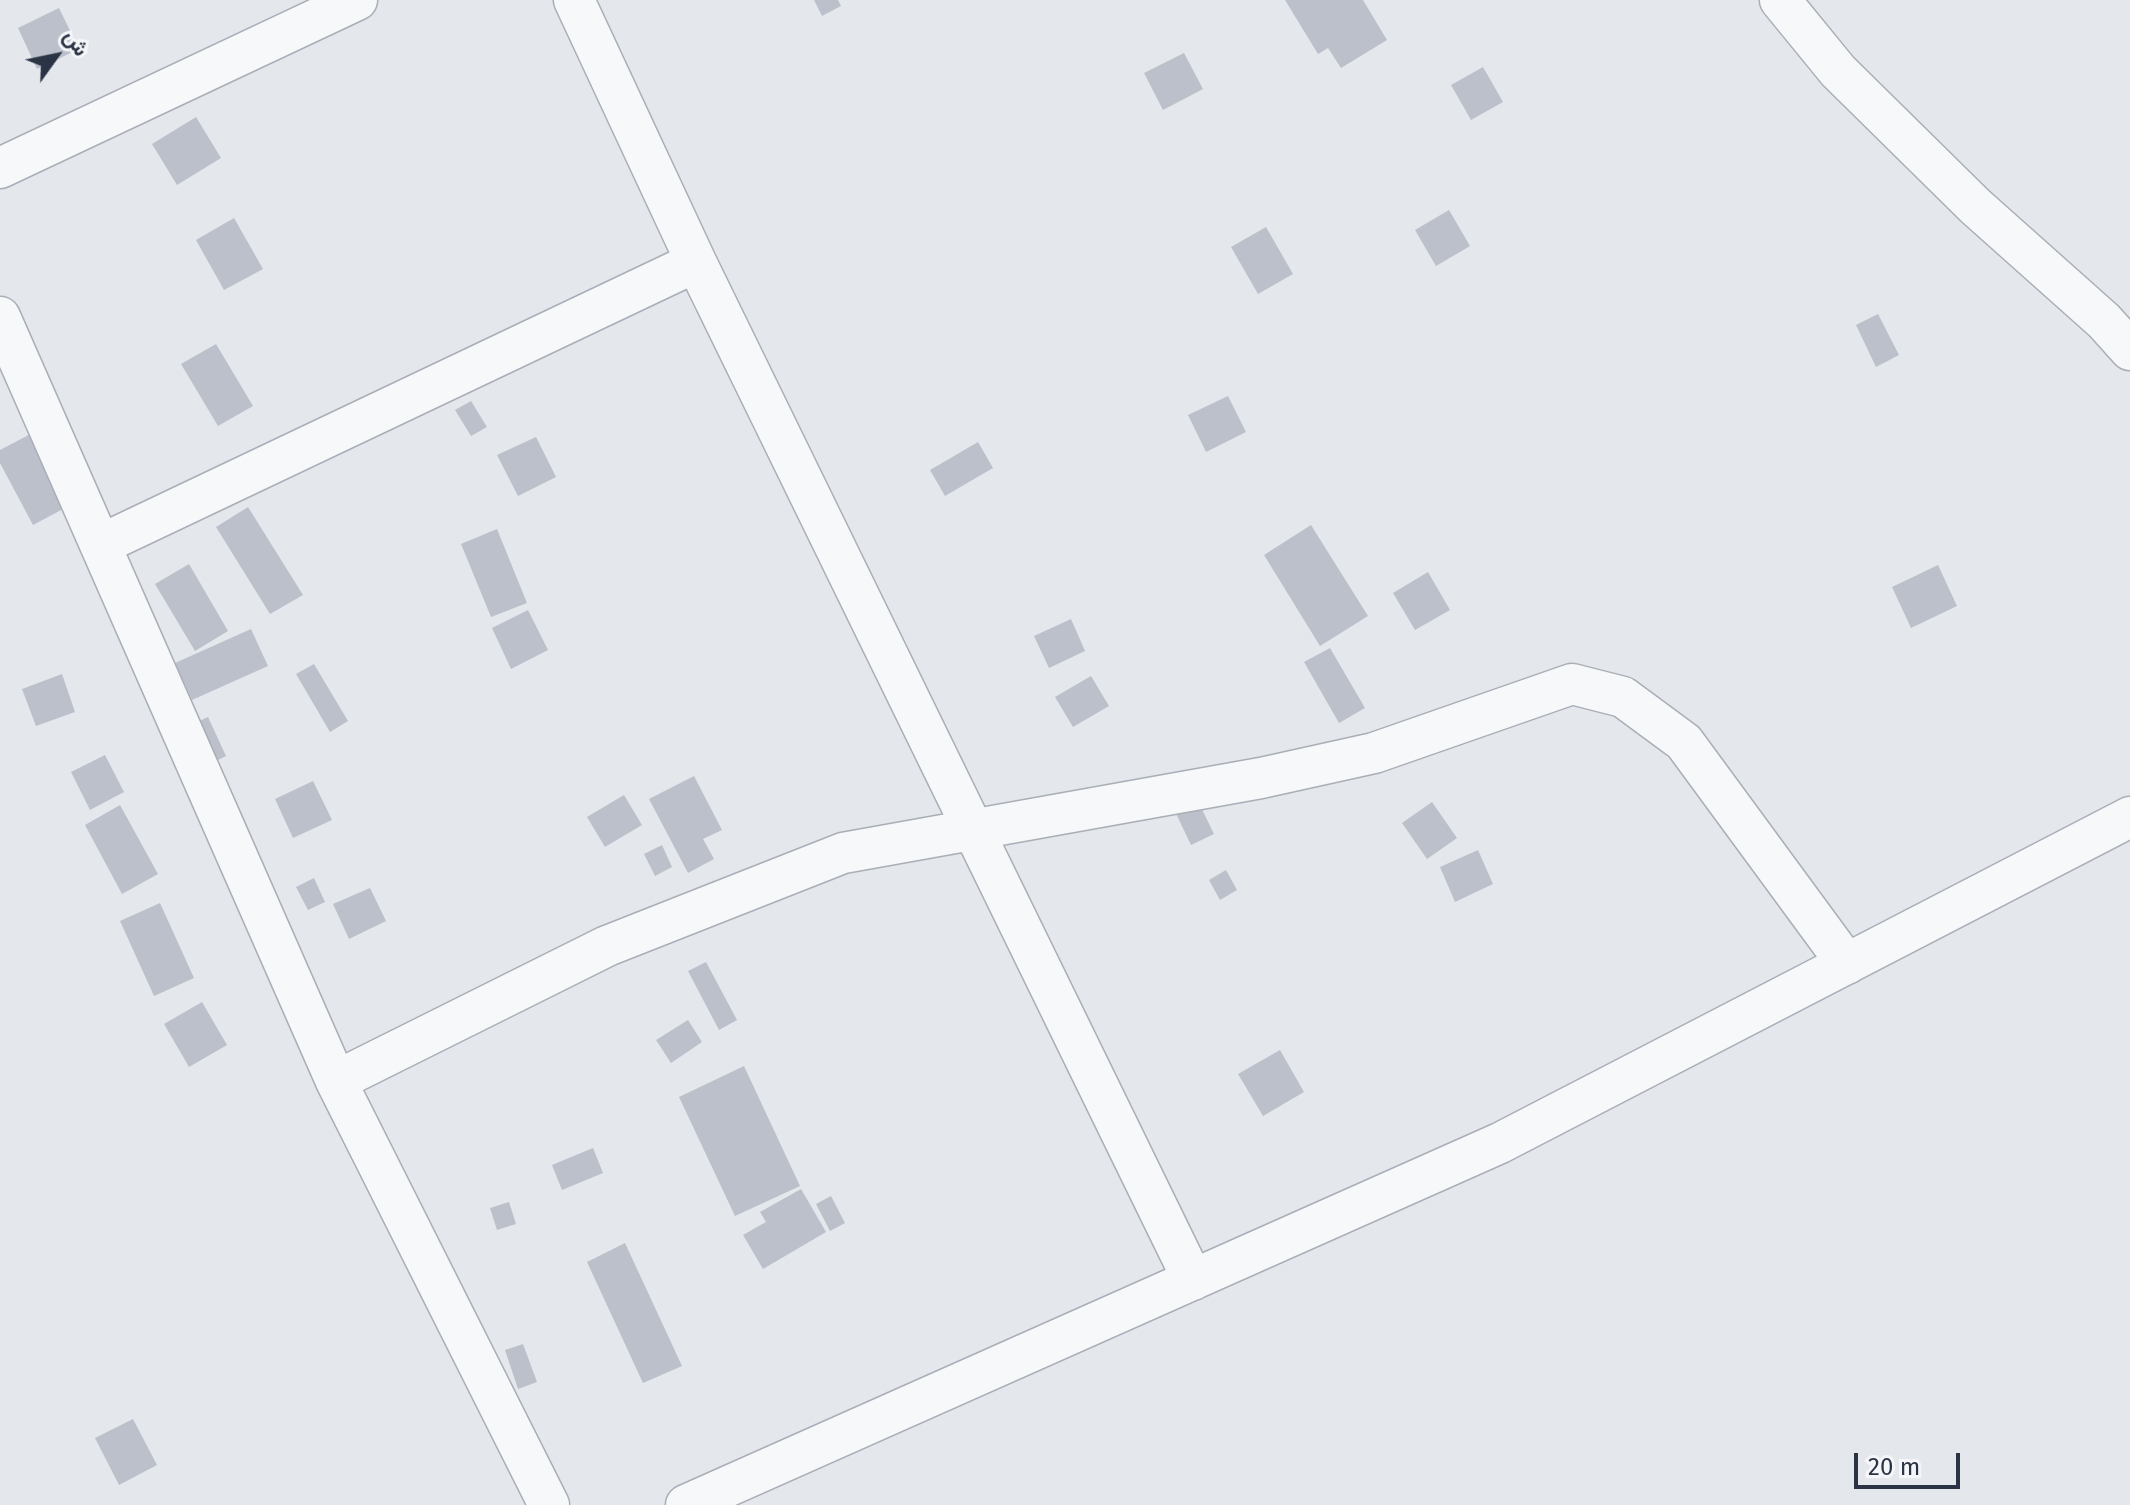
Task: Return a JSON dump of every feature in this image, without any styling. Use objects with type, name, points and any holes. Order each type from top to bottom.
[{"type":"street","points":[[0,168],[357,0]]},
{"type":"street","points":[[574,0],[696,262],[1193,1280]]},
{"type":"street","points":[[1780,0],[1838,71],[1975,206],[2104,321],[2130,350]]},
{"type":"street","points":[[102,544],[696,262]]},
{"type":"street","points":[[0,317],[336,1081],[549,1505]]},
{"type":"street","points":[[336,1081],[607,946],[748,887],[843,853],[1261,778],[1374,753],[1572,684],[1623,697],[1684,742],[1847,964]]},
{"type":"street","points":[[686,1505],[1500,1143],[2130,817]]},
{"type":"building","points":[[814,0],[838,0],[841,6],[822,16]]},
{"type":"building","points":[[1285,0],[1363,0],[1387,40],[1341,68],[1328,48],[1318,54]]},
{"type":"building","points":[[59,8],[79,49],[37,69],[18,28]]},
{"type":"building","points":[[1184,53],[1203,89],[1163,110],[1144,73]]},
{"type":"building","points":[[1483,67],[1503,102],[1471,120],[1451,85]]},
{"type":"building","points":[[196,117],[221,158],[177,185],[152,144]]},
{"type":"building","points":[[1449,210],[1470,246],[1436,266],[1415,230]]},
{"type":"building","points":[[234,218],[263,269],[224,290],[196,240]]},
{"type":"building","points":[[1266,227],[1293,274],[1258,294],[1231,247]]},
{"type":"building","points":[[1878,314],[1899,355],[1876,367],[1856,325]]},
{"type":"building","points":[[216,344],[253,406],[218,426],[181,364]]},
{"type":"building","points":[[1228,396],[1246,432],[1206,452],[1188,415]]},
{"type":"building","points":[[471,401],[487,427],[471,436],[455,410]]},
{"type":"building","points":[[42,428],[80,500],[33,525],[0,463],[0,450]]},
{"type":"building","points":[[536,437],[556,477],[518,496],[497,455]]},
{"type":"building","points":[[978,442],[993,468],[945,496],[930,470]]},
{"type":"building","points":[[248,507],[303,595],[270,614],[216,527]]},
{"type":"building","points":[[1311,525],[1368,616],[1320,646],[1264,555]]},
{"type":"building","points":[[497,529],[527,603],[491,617],[461,544]]},
{"type":"building","points":[[189,564],[228,631],[195,651],[155,584]]},
{"type":"building","points":[[1938,565],[1957,606],[1911,628],[1892,587]]},
{"type":"building","points":[[1428,572],[1450,610],[1415,630],[1393,593]]},
{"type":"building","points":[[528,610],[548,650],[511,669],[492,628]]},
{"type":"building","points":[[1071,619],[1085,651],[1049,668],[1034,636]]},
{"type":"building","points":[[251,629],[268,666],[192,700],[175,663]]},
{"type":"building","points":[[1330,648],[1365,708],[1339,723],[1304,662]]},
{"type":"building","points":[[314,664],[348,721],[330,732],[296,674]]},
{"type":"building","points":[[62,674],[75,712],[36,726],[22,689]]},
{"type":"building","points":[[1091,676],[1109,706],[1073,727],[1055,697]]},
{"type":"building","points":[[208,717],[226,756],[206,766],[188,726]]},
{"type":"building","points":[[105,755],[124,792],[90,810],[71,772]]},
{"type":"building","points":[[694,776],[722,830],[703,839],[714,859],[688,873],[649,799]]},
{"type":"building","points":[[313,781],[332,820],[293,838],[275,799]]},
{"type":"building","points":[[1194,793],[1214,834],[1191,845],[1171,803]]},
{"type":"building","points":[[624,795],[642,825],[605,847],[587,817]]},
{"type":"building","points":[[1432,802],[1457,838],[1427,859],[1402,823]]},
{"type":"building","points":[[120,805],[158,874],[122,894],[85,825]]},
{"type":"building","points":[[662,845],[672,867],[655,876],[644,854]]},
{"type":"building","points":[[1478,850],[1493,884],[1455,902],[1440,867]]},
{"type":"building","points":[[1226,870],[1237,890],[1220,900],[1209,880]]},
{"type":"building","points":[[314,878],[325,902],[308,910],[296,887]]},
{"type":"building","points":[[370,888],[386,921],[349,939],[333,904]]},
{"type":"building","points":[[160,903],[194,978],[154,996],[120,921]]},
{"type":"building","points":[[706,962],[737,1020],[719,1030],[688,971]]},
{"type":"building","points":[[202,1002],[227,1045],[189,1067],[164,1024]]},
{"type":"building","points":[[688,1020],[702,1042],[671,1063],[656,1040]]},
{"type":"building","points":[[1280,1050],[1304,1092],[1263,1116],[1238,1074]]},
{"type":"building","points":[[744,1066],[800,1186],[735,1216],[679,1097]]},
{"type":"building","points":[[593,1148],[603,1173],[562,1190],[552,1165]]},
{"type":"building","points":[[801,1189],[826,1232],[763,1269],[743,1235],[766,1222],[760,1212]]},
{"type":"building","points":[[831,1196],[845,1223],[830,1231],[816,1204]]},
{"type":"building","points":[[509,1202],[516,1224],[497,1230],[490,1208]]},
{"type":"building","points":[[625,1243],[682,1366],[643,1383],[587,1262]]},
{"type":"building","points":[[523,1344],[537,1382],[518,1389],[505,1350]]},
{"type":"building","points":[[133,1419],[157,1465],[119,1485],[95,1438]]}]
